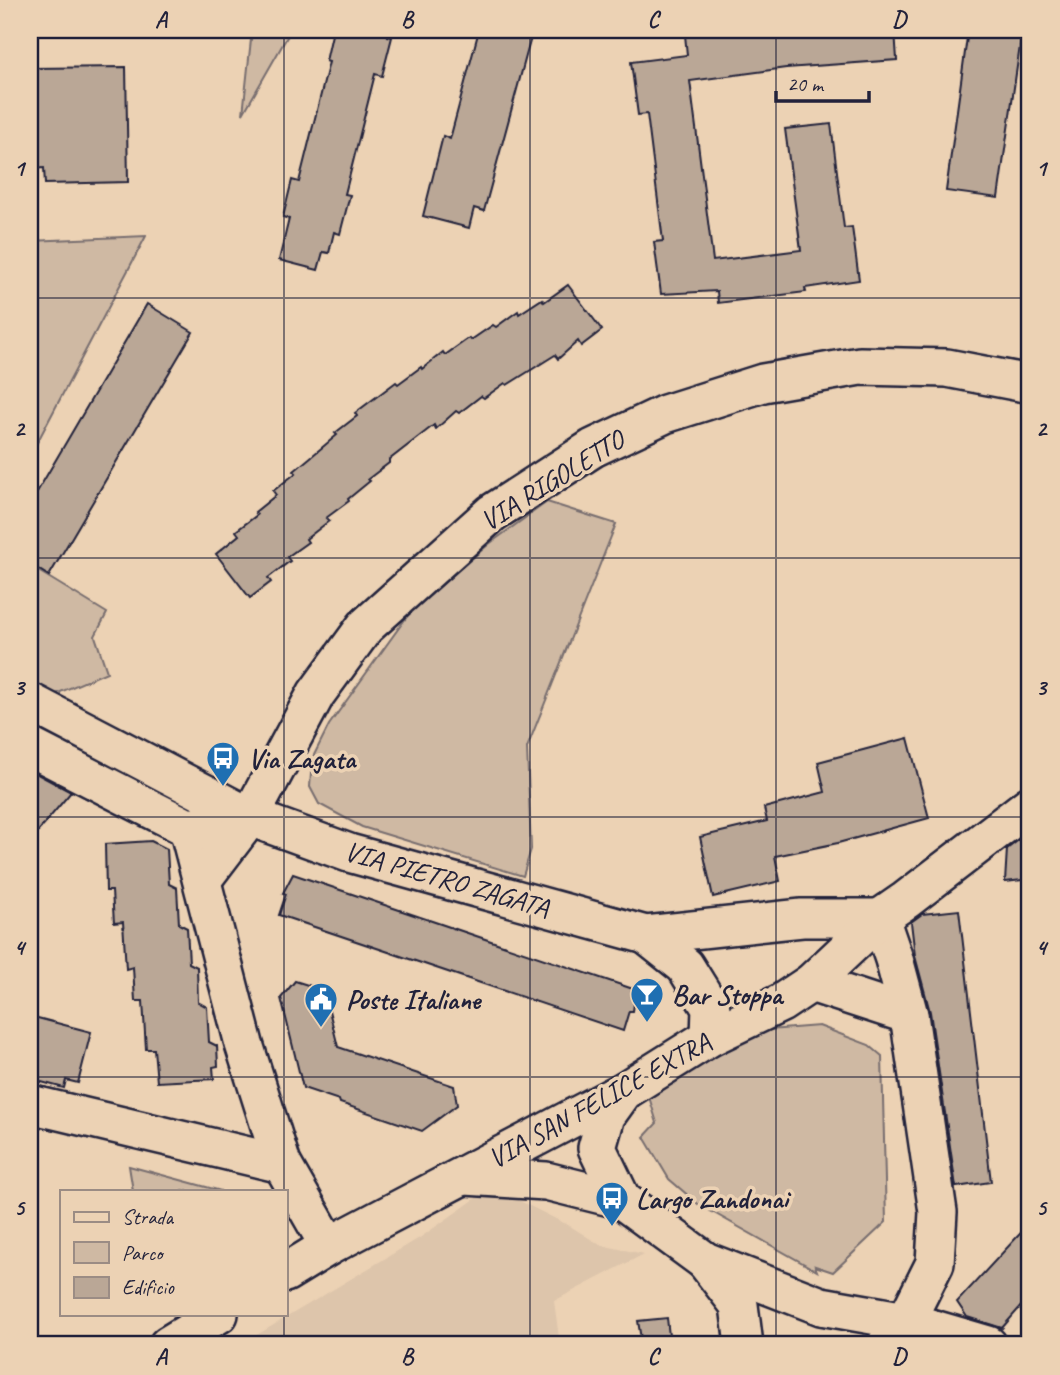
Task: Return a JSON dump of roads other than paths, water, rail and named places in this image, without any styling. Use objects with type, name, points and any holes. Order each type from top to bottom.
[{"type":"street","name":"VIA RIGOLETTO","points":[[250,817],[316,694],[365,627],[492,513],[593,448],[665,414],[763,383],[860,366],[947,368],[1030,384]]},
{"type":"street","name":"VIA PIETRO ZAGATA","points":[[30,702],[250,817],[349,853],[646,935],[802,918],[880,918]]},
{"type":"street","points":[[31,749],[188,828],[250,817]]},
{"type":"street","name":"VIA SAN FELICE EXTRA","points":[[287,1272],[329,1246],[624,1091],[710,1037],[781,1003],[811,984],[880,918],[1030,805]]},
{"type":"street","points":[[202,880],[250,817]]},
{"type":"street","points":[[188,828],[244,1044],[282,1164],[329,1246]]},
{"type":"street","points":[[880,918],[908,1015],[938,1212],[934,1263],[896,1333]]},
{"type":"street","name":"VIA PIETRO ZAGATA","points":[[646,935],[685,966],[710,1008],[710,1037]]},
{"type":"street","points":[[811,984],[908,1015]]},
{"type":"street","points":[[622,1200],[597,1148],[606,1116],[624,1091]]},
{"type":"street","points":[[30,1104],[282,1164]]},
{"type":"street","points":[[464,1176],[546,1181],[622,1200],[705,1261],[896,1333],[988,1345]]},
{"type":"street","points":[[705,1261],[739,1305],[744,1345]]},
{"type":"street","points":[[168,1345],[216,1316]]},
{"type":"place","name":"Via Zagata","points":[[223,788]]},
{"type":"place","name":"Bar Stoppa","points":[[647,1024]]},
{"type":"place","name":"Poste Italiane","points":[[321,1029]]},
{"type":"place","name":"Largo Zandonai","points":[[612,1228]]}]
